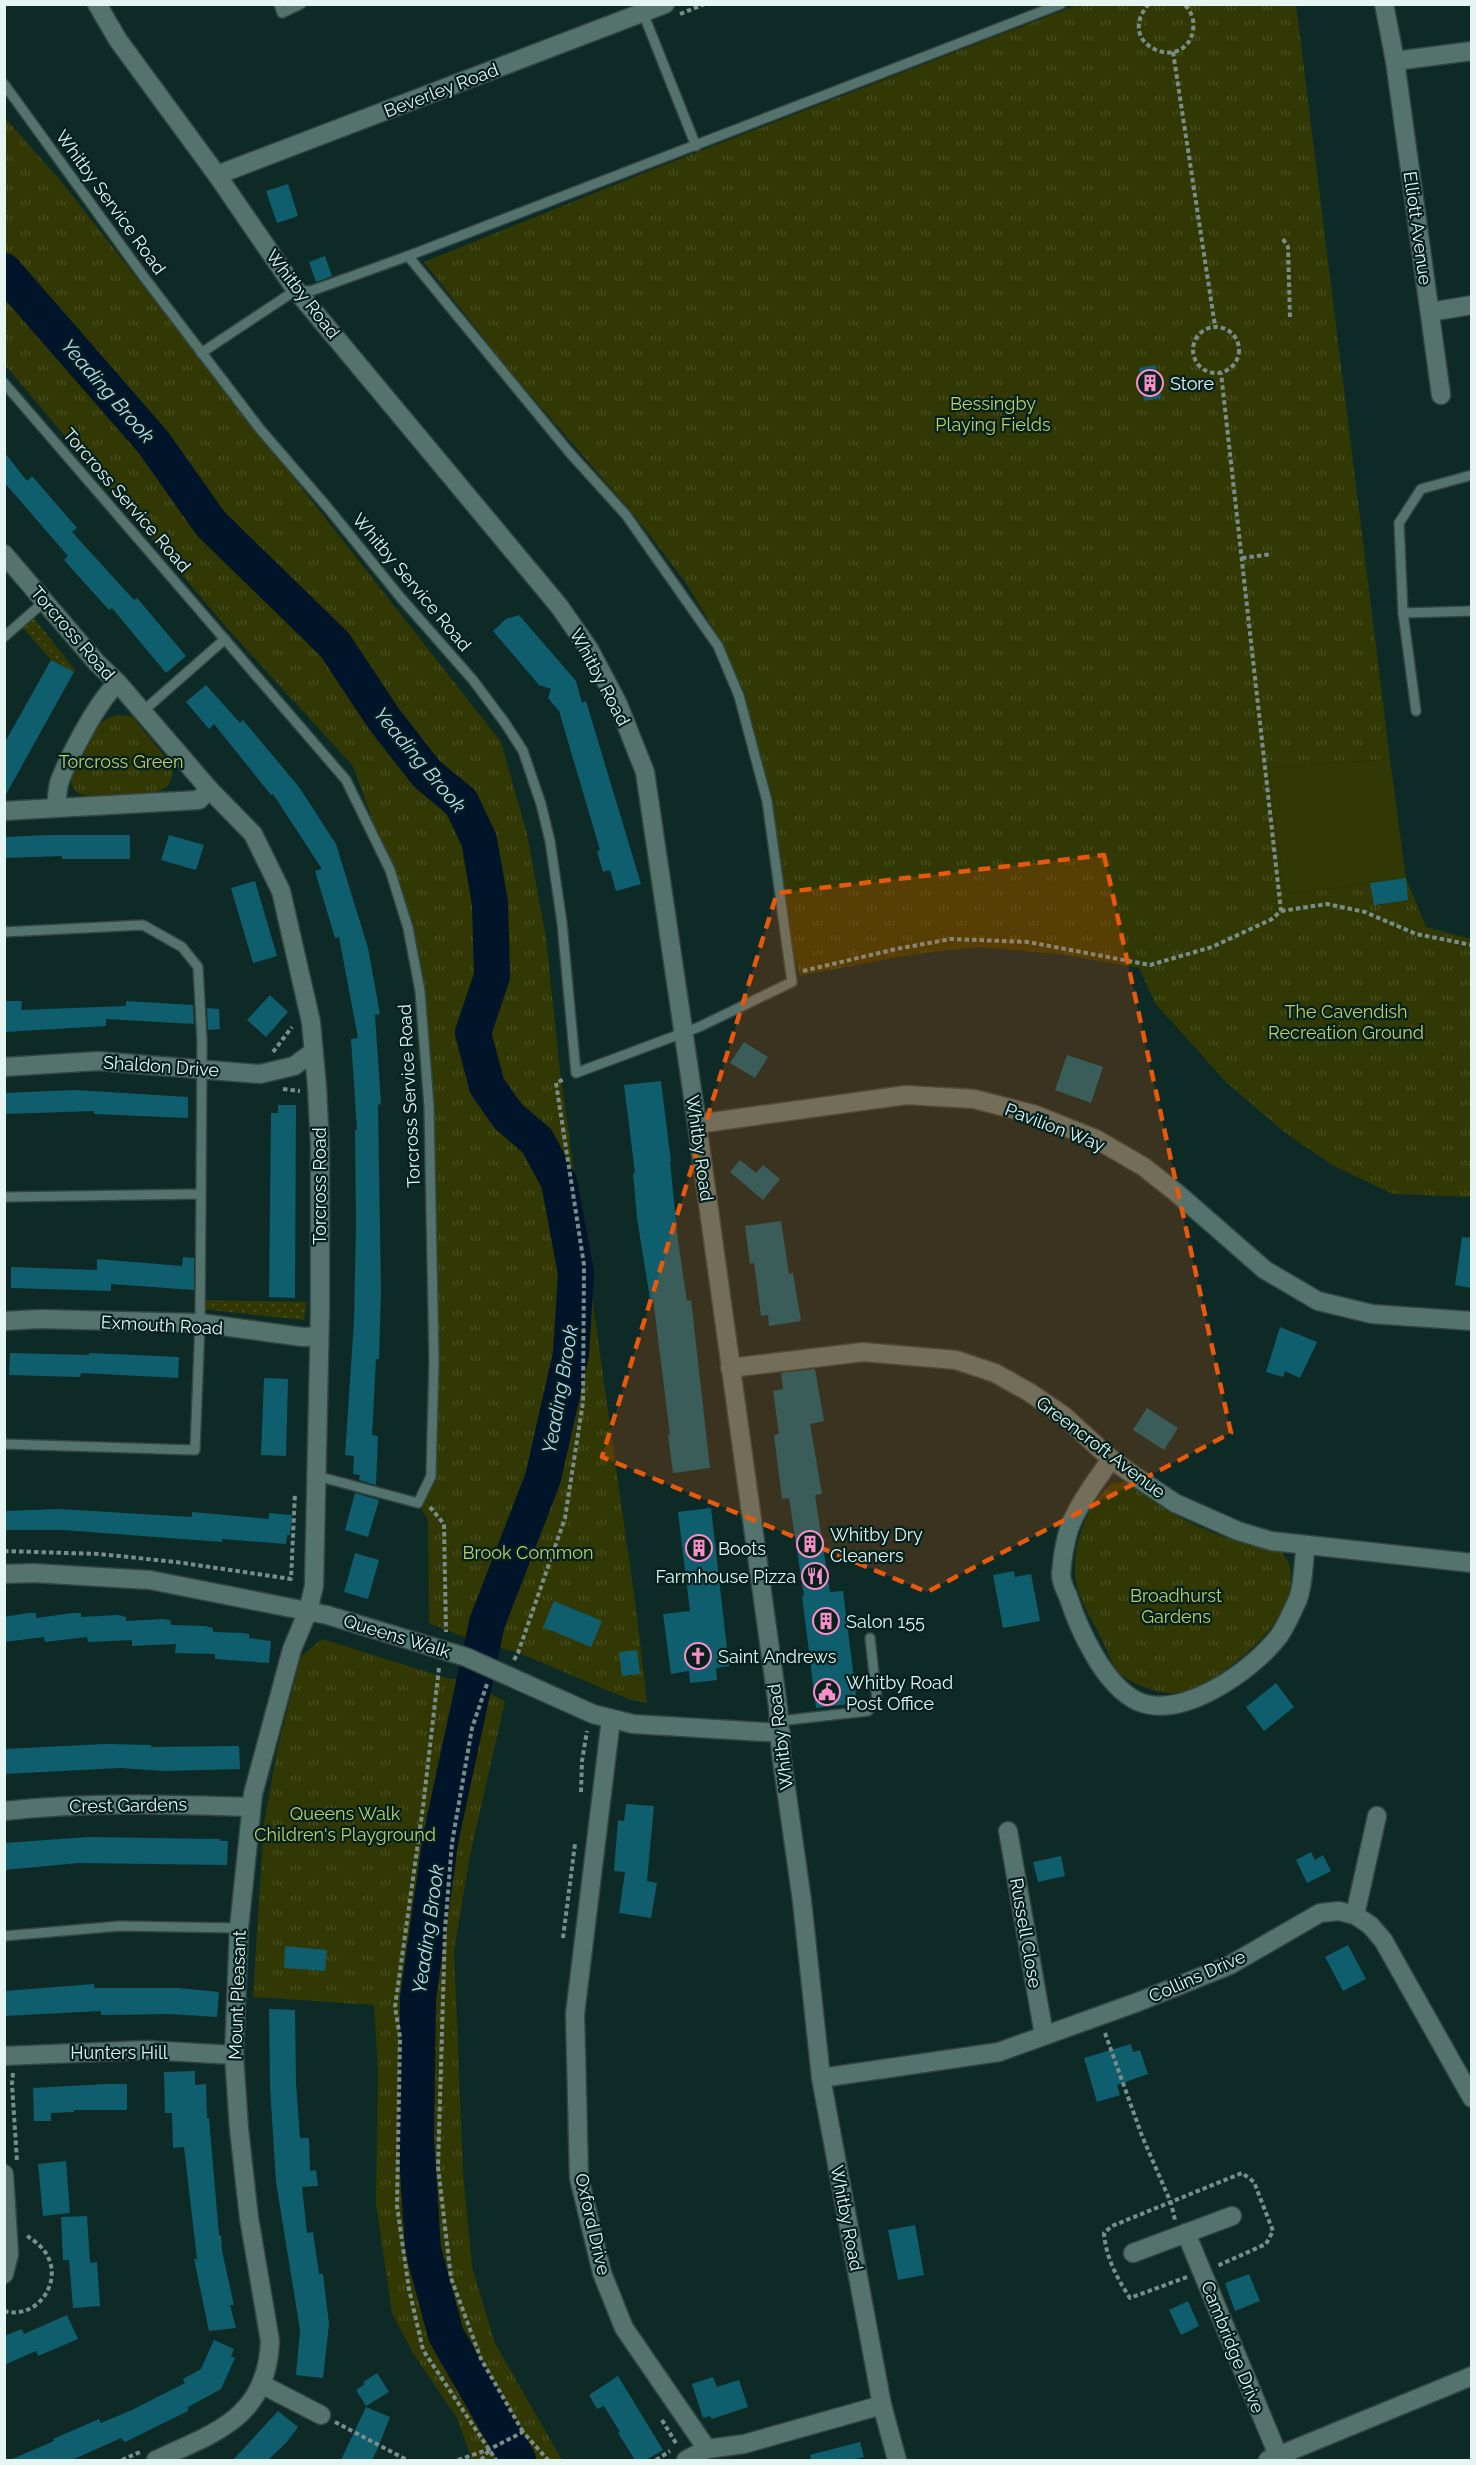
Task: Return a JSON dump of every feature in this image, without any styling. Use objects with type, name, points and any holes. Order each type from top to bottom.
[{"type":"street","name":"Whitby Road","points":[[97,4],[118,40],[217,175],[296,290],[559,606],[589,649],[618,704],[645,772],[684,1032],[780,1727],[821,2078],[882,2405],[897,2460]]},
{"type":"street","name":"Beverley Road","points":[[217,175],[665,4]]},
{"type":"street","name":"Elliott Avenue","points":[[1384,4],[1395,61],[1441,395]]},
{"type":"street","points":[[1395,61],[1472,51]]},
{"type":"street","points":[[1430,312],[1472,305]]},
{"type":"street","name":"Torcross Road","points":[[4,554],[209,789],[253,834],[281,891],[310,1022],[320,1146],[317,1476],[314,1586],[308,1611]]},
{"type":"street","name":"Torcross Road","points":[[56,807],[59,781],[98,706],[118,683]]},
{"type":"street","points":[[4,811],[199,800],[209,789]]},
{"type":"street","name":"Shaldon Drive","points":[[4,1067],[98,1061],[260,1074],[294,1066],[313,1052]]},
{"type":"street","name":"Pavilion Way","points":[[697,1124],[906,1095],[975,1099],[1036,1115],[1096,1139],[1143,1167],[1178,1194],[1265,1270],[1318,1300],[1372,1314],[1472,1321]]},
{"type":"street","name":"Exmouth Road","points":[[4,1321],[40,1319],[200,1323],[303,1337],[319,1336]]},
{"type":"street","name":"Greencroft Avenue","points":[[730,1368],[862,1352],[956,1360],[995,1373],[1029,1392],[1064,1416],[1111,1459],[1175,1503],[1238,1531],[1271,1541],[1472,1563]]},
{"type":"street","points":[[1111,1459],[1087,1495],[1069,1530],[1061,1576],[1075,1618],[1093,1653],[1114,1683],[1138,1701],[1167,1705],[1195,1700],[1229,1680],[1254,1660],[1279,1635],[1298,1598],[1306,1545]]},
{"type":"street","name":"Queens Walk","points":[[4,1574],[33,1573],[150,1580],[308,1611],[373,1628],[466,1658],[490,1677],[592,1714],[633,1724],[780,1727]]},
{"type":"street","name":"Mount Pleasant","points":[[156,2460],[238,2419],[261,2384],[269,2364],[270,2341],[242,2169],[234,2055],[239,1928],[251,1807],[292,1649],[308,1611]]},
{"type":"street","name":"Oxford Drive","points":[[611,1719],[575,2014],[579,2178],[602,2273],[624,2328],[707,2449]]},
{"type":"street","name":"Crest Gardens","points":[[4,1811],[80,1804],[251,1807]]},
{"type":"street","points":[[1377,1816],[1355,1915],[1370,1925],[1383,1940],[1472,2098]]},
{"type":"street","name":"Russell Close","points":[[1008,1831],[1044,2036]]},
{"type":"street","name":"Collins Drive","points":[[821,2078],[999,2052],[1099,2017],[1230,1965],[1320,1913],[1339,1911],[1355,1915]]},
{"type":"street","name":"Hunters Hill","points":[[4,2056],[147,2050],[234,2055]]},
{"type":"street","points":[[4,2174],[9,2275]]},
{"type":"street","points":[[1133,2253],[1232,2216]]},
{"type":"street","name":"Cambridge Drive","points":[[1182,2234],[1276,2459]]},
{"type":"street","points":[[1276,2459],[1472,2376]]},
{"type":"street","points":[[261,2384],[321,2415]]},
{"type":"street","points":[[686,2460],[707,2449],[744,2444],[882,2405]]},
{"type":"lane","points":[[279,4],[282,13],[301,4]]},
{"type":"lane","points":[[201,353],[296,290],[311,291],[408,256],[1061,4]]},
{"type":"lane","points":[[643,13],[696,146]]},
{"type":"lane","name":"Whitby Service Road","points":[[4,84],[201,353],[260,429],[401,598],[473,680],[523,751],[541,804],[550,841],[562,923],[576,1073]]},
{"type":"lane","points":[[408,256],[569,452],[626,515],[718,646],[739,696],[766,801],[792,982],[699,1027],[576,1073]]},
{"type":"lane","name":"Torcross Service Road","points":[[4,383],[346,780],[390,870],[408,928],[421,996],[429,1106],[434,1361],[431,1476],[418,1503]]},
{"type":"lane","points":[[1416,711],[1403,613],[1400,523],[1420,489],[1472,475]]},
{"type":"lane","points":[[4,637],[45,602]]},
{"type":"lane","points":[[1403,613],[1472,611]]},
{"type":"lane","points":[[142,712],[225,639]]},
{"type":"lane","points":[[4,932],[143,926],[182,947],[198,967],[201,1070],[200,1323],[195,1450],[4,1444]]},
{"type":"lane","points":[[4,1197],[201,1194]]},
{"type":"lane","points":[[317,1476],[418,1503]]},
{"type":"lane","points":[[780,1727],[868,1711],[877,1700],[870,1638]]},
{"type":"lane","points":[[4,1936],[120,1926],[239,1928]]},
{"type":"path","points":[[1149,4],[1139,21],[1142,39],[1156,51],[1173,52],[1182,49],[1193,34],[1192,16],[1184,4]]},
{"type":"path","points":[[1173,52],[1215,327]]},
{"type":"path","points":[[1283,239],[1288,247],[1290,318]]},
{"type":"path","points":[[1215,327],[1230,331],[1239,343],[1238,359],[1234,365],[1221,373],[1206,371],[1195,361],[1193,353],[1193,345],[1201,332],[1215,327]]},
{"type":"path","points":[[1221,373],[1281,911]]},
{"type":"path","points":[[1242,558],[1272,554]]},
{"type":"path","points":[[792,982],[805,969],[951,939],[1028,942],[1150,965],[1212,947],[1272,919],[1281,911],[1327,904],[1365,912],[1416,934],[1472,945]]},
{"type":"path","points":[[294,1025],[294,1035]]},
{"type":"path","points":[[294,1066],[304,1102]]},
{"type":"path","points":[[514,1660],[519,1653],[565,1518],[583,1402],[584,1265],[556,1083],[576,1073]]},
{"type":"path","points":[[285,1606],[291,1579],[296,1488]]},
{"type":"path","points":[[418,1503],[433,1508],[444,1524],[446,1635]]},
{"type":"path","points":[[4,1551],[99,1554],[176,1562],[291,1579]]},
{"type":"path","points":[[439,1668],[423,1807],[394,2007],[400,2037],[397,2206],[409,2289],[423,2350],[496,2460]]},
{"type":"path","points":[[490,1677],[472,1728],[452,1843],[445,1929],[438,2167],[451,2278],[481,2359],[521,2433],[548,2460]]},
{"type":"path","points":[[1099,2017],[1142,2136],[1182,2234]]},
{"type":"path","points":[[1213,2267],[1266,2244],[1273,2231],[1254,2182]]},
{"type":"path","points":[[321,2415],[407,2460]]},
{"type":"path","points":[[458,2460],[490,2449],[521,2433]]},
{"type":"path","points":[[481,2460],[490,2449]]},
{"type":"highlighted area","points":[[1104,855],[1231,1433],[927,1592],[602,1457],[777,893]]},
{"type":"green space","name":"Bessingby Playing Fields","points":[[1077,5],[1296,5],[1390,759],[1268,768],[1285,895],[1406,878],[1426,927],[1471,939],[1471,1197],[1393,1194],[1332,1165],[1283,1131],[1226,1082],[1155,1003],[1139,968],[1059,954],[978,947],[916,954],[799,976],[789,928],[772,800],[744,696],[724,646],[686,583],[635,516],[504,364],[424,262],[659,167]]},
{"type":"green space","name":"Brook Common","points":[[4,117],[60,180],[501,742],[527,834],[546,938],[560,1071],[637,1616],[647,1703],[628,1699],[519,1653],[472,1640],[429,1623],[428,1520],[418,1503],[431,1476],[429,1138],[420,991],[390,870],[353,766],[227,628],[5,365]]},
{"type":"green space","points":[[34,618],[75,670],[74,672],[51,660],[23,628]]},
{"type":"green space","name":"Torcross Green","points":[[117,715],[132,716],[173,767],[172,779],[165,788],[147,795],[103,798],[79,793],[73,788],[73,773],[94,733],[105,720]]},
{"type":"green space","points":[[1390,759],[1406,878],[1285,895],[1268,768]]},
{"type":"green space","points":[[200,1300],[307,1302],[304,1320],[200,1309]]},
{"type":"green space","name":"Broadhurst Gardens","points":[[1127,1482],[1162,1507],[1200,1527],[1239,1542],[1281,1551],[1290,1567],[1288,1599],[1270,1629],[1238,1661],[1201,1685],[1183,1692],[1156,1691],[1134,1683],[1118,1672],[1086,1609],[1076,1582],[1078,1541],[1088,1515],[1112,1483]]},
{"type":"green space","name":"Queens Walk Children's Playground","points":[[322,1639],[450,1679],[464,1680],[505,1701],[470,1855],[454,1950],[463,2172],[472,2267],[495,2343],[562,2460],[472,2460],[457,2418],[413,2353],[392,2313],[376,2203],[378,2072],[374,2005],[253,1997],[264,1823],[277,1751],[301,1656]]},
{"type":"building","points":[[288,184],[298,216],[277,223],[266,191]]},
{"type":"building","points":[[325,256],[332,276],[316,282],[309,262]]},
{"type":"building","name":"Store","points":[[1156,365],[1161,398],[1144,401],[1139,368]]},
{"type":"building","points":[[4,452],[27,481],[32,476],[77,528],[72,532],[134,600],[137,598],[186,656],[166,673],[112,608],[109,610],[64,560],[68,556],[4,482]]},
{"type":"building","points":[[519,615],[576,681],[582,703],[586,701],[641,884],[616,891],[610,870],[603,872],[597,851],[600,850],[559,711],[548,698],[551,689],[539,685],[493,631],[506,619]]},
{"type":"building","points":[[51,660],[74,672],[4,798],[4,744]]},
{"type":"building","points":[[206,685],[240,723],[243,720],[299,787],[336,844],[368,948],[380,1014],[375,1015],[381,1104],[378,1105],[381,1292],[379,1359],[376,1359],[372,1435],[378,1436],[376,1485],[359,1480],[360,1475],[353,1474],[354,1456],[345,1455],[354,1321],[356,1224],[355,1130],[357,1130],[351,1039],[358,1038],[339,937],[335,938],[315,871],[322,869],[273,794],[271,795],[214,724],[209,729],[186,702]]},
{"type":"building","points":[[130,835],[130,859],[62,859],[62,856],[4,858],[4,837]]},
{"type":"building","points":[[169,835],[204,845],[196,870],[161,860]]},
{"type":"building","points":[[1406,878],[1408,900],[1374,905],[1370,883]]},
{"type":"building","points":[[255,881],[277,956],[253,963],[231,888]]},
{"type":"building","points":[[270,995],[288,1012],[266,1037],[247,1020]]},
{"type":"building","points":[[5,1001],[22,1001],[21,1010],[126,1006],[126,1001],[193,1005],[194,1024],[106,1019],[106,1026],[5,1032]]},
{"type":"building","points":[[207,1008],[219,1009],[220,1029],[208,1030]]},
{"type":"building","points":[[744,1042],[768,1057],[755,1078],[730,1063]]},
{"type":"building","points":[[1067,1055],[1103,1067],[1091,1103],[1055,1090]]},
{"type":"building","points":[[661,1081],[678,1241],[687,1301],[691,1300],[710,1468],[673,1473],[653,1298],[650,1299],[637,1218],[633,1173],[635,1173],[624,1085]]},
{"type":"building","points":[[75,1090],[188,1097],[188,1118],[94,1114],[94,1111],[4,1114],[4,1093]]},
{"type":"building","points":[[278,1105],[296,1105],[295,1298],[269,1297],[271,1113],[278,1113]]},
{"type":"building","points":[[740,1160],[756,1173],[763,1165],[780,1179],[763,1200],[730,1172]]},
{"type":"building","points":[[781,1221],[789,1274],[793,1273],[801,1321],[769,1326],[768,1315],[761,1316],[754,1263],[750,1264],[745,1226]]},
{"type":"building","points":[[1462,1237],[1472,1238],[1472,1288],[1455,1285]]},
{"type":"building","points":[[183,1257],[194,1258],[194,1290],[111,1284],[111,1291],[11,1288],[11,1267],[97,1270],[97,1259],[182,1266]]},
{"type":"building","points":[[1280,1327],[1317,1342],[1300,1378],[1285,1371],[1283,1377],[1266,1372]]},
{"type":"building","points":[[10,1353],[89,1355],[89,1353],[179,1357],[178,1378],[81,1373],[80,1377],[9,1375]]},
{"type":"building","points":[[815,1369],[824,1421],[810,1424],[822,1494],[815,1495],[830,1592],[843,1591],[857,1703],[816,1708],[802,1596],[804,1596],[789,1498],[782,1499],[774,1435],[779,1434],[773,1391],[783,1389],[781,1373]]},
{"type":"building","points":[[264,1378],[288,1379],[286,1456],[261,1455]]},
{"type":"building","points":[[1147,1408],[1178,1428],[1164,1450],[1133,1430]]},
{"type":"building","points":[[355,1493],[379,1500],[368,1537],[345,1530]]},
{"type":"building","points":[[711,1508],[729,1666],[716,1668],[717,1680],[690,1683],[689,1671],[671,1674],[663,1614],[690,1611],[678,1512]]},
{"type":"building","points":[[59,1509],[192,1517],[192,1512],[269,1519],[269,1513],[292,1515],[290,1535],[287,1535],[286,1544],[222,1539],[222,1542],[63,1530],[4,1530],[4,1511]]},
{"type":"building","points":[[355,1553],[379,1560],[368,1599],[344,1592]]},
{"type":"building","points":[[1014,1571],[1015,1577],[1031,1574],[1040,1621],[1003,1628],[993,1575]]},
{"type":"building","points":[[554,1601],[602,1621],[591,1647],[543,1627]]},
{"type":"building","points":[[36,1613],[36,1618],[81,1613],[81,1617],[118,1615],[126,1617],[126,1621],[163,1619],[170,1620],[171,1625],[205,1626],[213,1628],[213,1632],[249,1634],[249,1638],[271,1641],[269,1663],[215,1659],[215,1654],[175,1653],[176,1644],[132,1646],[132,1640],[88,1642],[87,1637],[45,1642],[44,1637],[4,1642],[4,1617]]},
{"type":"building","points":[[637,1650],[640,1674],[622,1676],[619,1652]]},
{"type":"building","points":[[1276,1683],[1294,1707],[1264,1731],[1246,1707]]},
{"type":"building","points":[[105,1744],[151,1745],[151,1747],[239,1746],[240,1769],[165,1771],[120,1768],[4,1774],[4,1749]]},
{"type":"building","points":[[626,1804],[654,1806],[647,1881],[657,1883],[651,1918],[619,1913],[625,1872],[614,1871],[618,1820],[624,1821]]},
{"type":"building","points":[[89,1837],[220,1839],[220,1841],[228,1841],[227,1865],[78,1863],[4,1870],[4,1843]]},
{"type":"building","points":[[1311,1852],[1315,1860],[1323,1855],[1331,1871],[1307,1883],[1296,1860]]},
{"type":"building","points":[[1061,1856],[1065,1876],[1038,1882],[1033,1862]]},
{"type":"building","points":[[1348,1945],[1366,1979],[1343,1991],[1325,1957]]},
{"type":"building","points":[[285,1946],[327,1950],[325,1971],[284,1968]]},
{"type":"building","points":[[94,1984],[94,1988],[178,1988],[219,1992],[217,2017],[169,2014],[101,2015],[101,2011],[4,2016],[4,1991]]},
{"type":"building","points":[[269,2009],[295,2010],[296,2083],[300,2138],[309,2138],[310,2171],[316,2170],[318,2186],[302,2187],[307,2233],[313,2232],[319,2274],[323,2274],[329,2324],[323,2378],[296,2375],[300,2330],[276,2182],[270,2087]]},
{"type":"building","points":[[1131,2044],[1133,2052],[1140,2050],[1148,2074],[1117,2085],[1120,2095],[1097,2102],[1084,2058]]},
{"type":"building","points":[[195,2071],[195,2085],[206,2084],[207,2118],[209,2118],[219,2235],[221,2235],[222,2251],[234,2305],[230,2305],[236,2328],[209,2331],[194,2259],[197,2259],[184,2147],[173,2148],[172,2113],[165,2113],[164,2072]]},
{"type":"building","points":[[127,2084],[127,2110],[74,2110],[74,2112],[51,2113],[51,2121],[34,2121],[33,2088]]},
{"type":"building","points":[[66,2161],[70,2213],[43,2216],[38,2164]]},
{"type":"building","points":[[87,2216],[90,2263],[97,2262],[100,2306],[73,2308],[69,2260],[63,2260],[61,2217]]},
{"type":"building","points":[[915,2225],[924,2275],[898,2280],[888,2230]]},
{"type":"building","points":[[1249,2274],[1260,2301],[1235,2311],[1225,2283]]},
{"type":"building","points":[[1188,2301],[1199,2326],[1181,2335],[1169,2310]]},
{"type":"building","points":[[67,2315],[78,2339],[38,2356],[36,2351],[4,2365],[4,2336],[22,2329],[24,2334]]},
{"type":"building","points":[[214,2340],[234,2349],[231,2356],[235,2358],[221,2389],[188,2407],[188,2411],[125,2442],[121,2438],[72,2460],[10,2460],[99,2419],[101,2423],[132,2410],[185,2383],[183,2379],[201,2369]]},
{"type":"building","points":[[377,2373],[389,2392],[366,2406],[356,2390],[365,2384],[363,2382]]},
{"type":"building","points":[[618,2376],[663,2450],[646,2460],[635,2460],[604,2406],[597,2409],[589,2395]]},
{"type":"building","points":[[713,2377],[717,2387],[739,2380],[748,2407],[712,2419],[710,2416],[703,2418],[692,2384]]},
{"type":"building","points":[[366,2407],[390,2417],[377,2450],[372,2460],[341,2460]]},
{"type":"building","points":[[278,2411],[298,2427],[286,2443],[268,2460],[233,2460]]},
{"type":"building","points":[[860,2442],[864,2457],[852,2460],[811,2460],[810,2455]]},
{"type":"waterway","name":"Yeading Brook","points":[[4,271],[153,442],[211,524],[335,645],[384,719],[427,774],[461,802],[479,840],[490,903],[492,976],[473,1033],[487,1086],[508,1116],[537,1141],[559,1182],[576,1273],[571,1354],[543,1478],[487,1623],[441,1837],[418,1998],[416,2138],[423,2249],[446,2335],[518,2460]]},
{"type":"place","name":"Store","points":[[1150,383]]},
{"type":"place","name":"Whitby Dry Cleaners","points":[[810,1544]]},
{"type":"place","name":"Boots","points":[[699,1548]]},
{"type":"place","name":"Farmhouse Pizza","points":[[815,1576]]},
{"type":"place","name":"Salon 155","points":[[826,1621]]},
{"type":"place","name":"Saint Andrews","points":[[698,1656]]},
{"type":"place","name":"Whitby Road Post Office","points":[[827,1692]]},
{"type":"park label","name":"The Cavendish Recreation Ground","points":[[1346,1021]]}]
